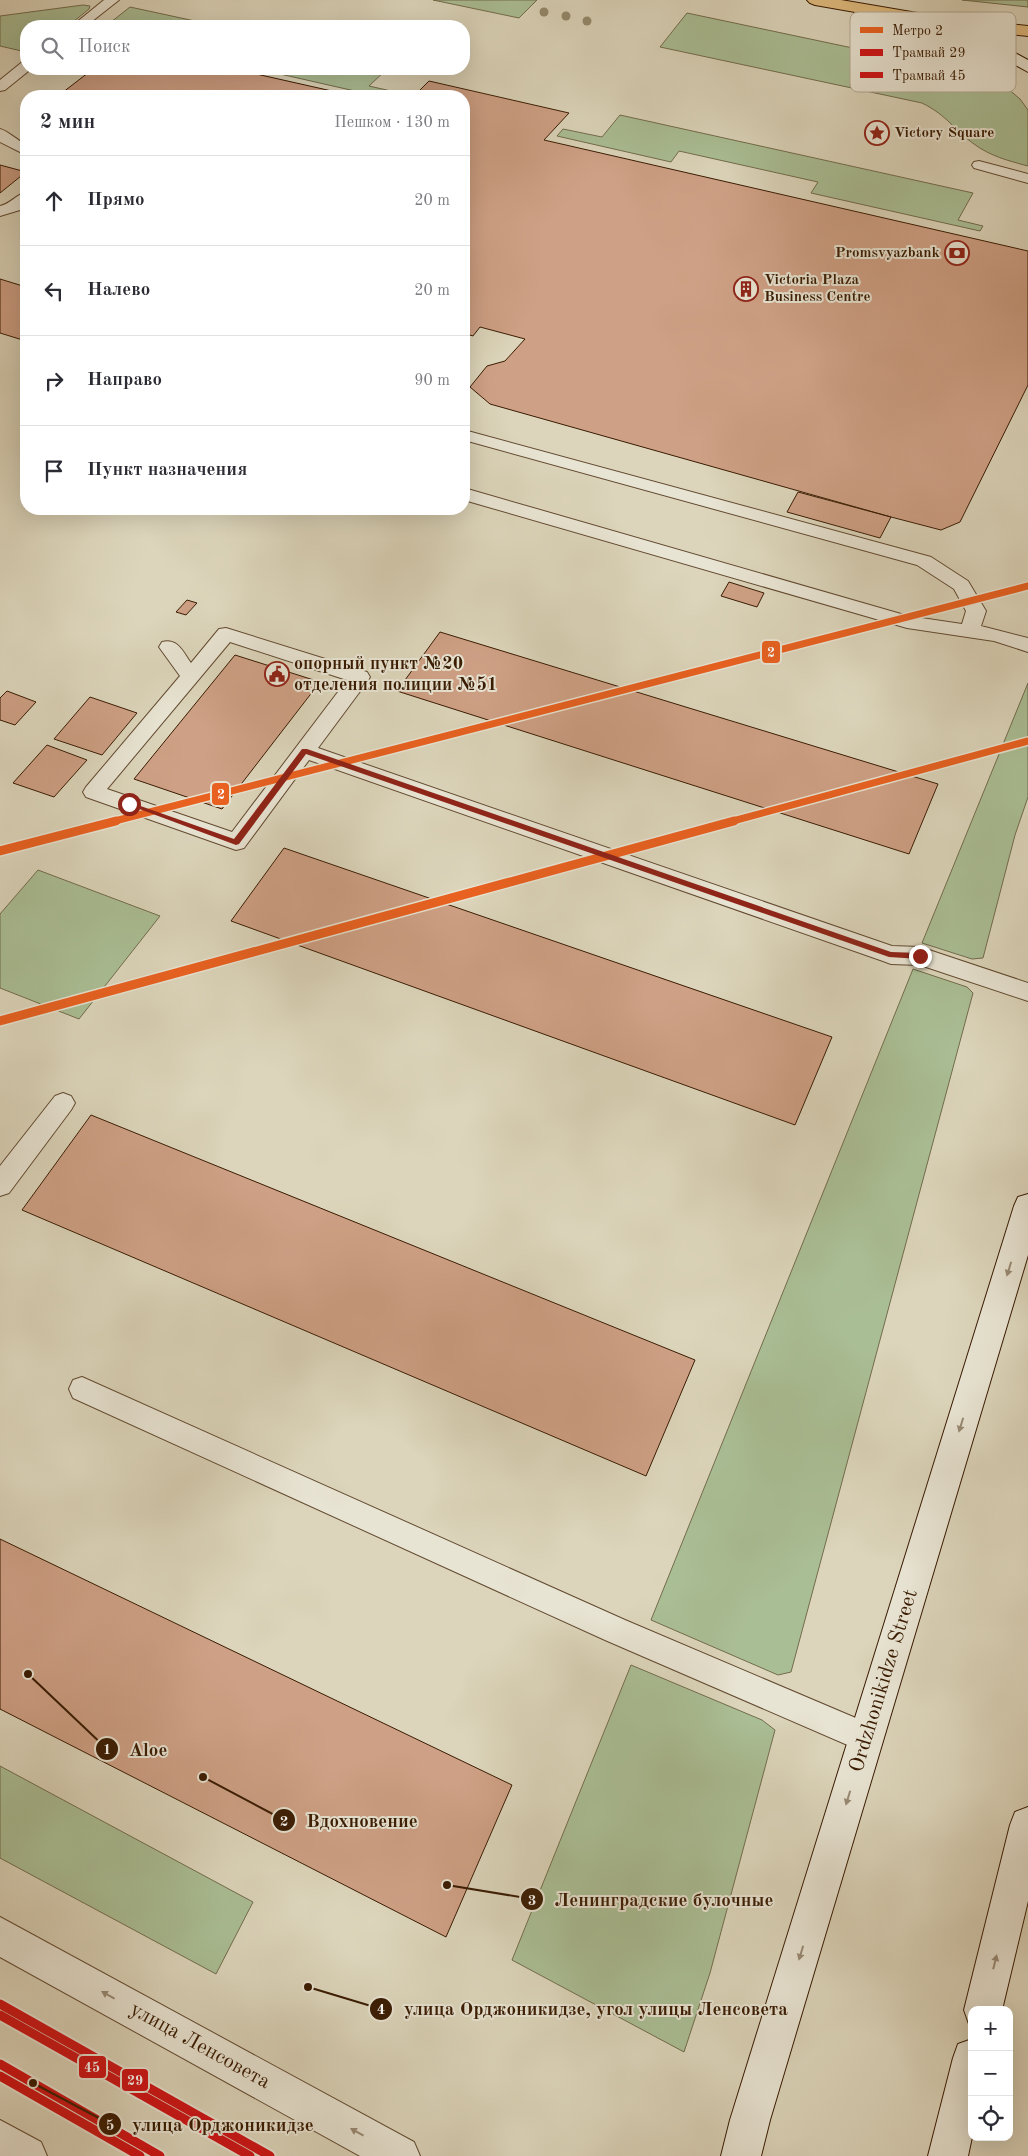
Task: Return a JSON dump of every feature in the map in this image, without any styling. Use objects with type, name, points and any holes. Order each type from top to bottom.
[{"type":"main road","points":[[815,0],[884,12]]},
{"type":"main road","points":[[1016,60],[1028,67]]},
{"type":"main road","name":"Ordzhonikidze Street","points":[[741,2156],[1028,1206]]},
{"type":"main road","points":[[984,2006],[1028,1825]]},
{"type":"main road","name":"улица Ленсовета","points":[[0,1936],[400,2156]]},
{"type":"main road","points":[[948,2156],[968,2074]]},
{"type":"main road","points":[[0,2140],[27,2156]]},
{"type":"lane","points":[[86,20],[112,0]]},
{"type":"lane","points":[[0,69],[20,69]]},
{"type":"lane","points":[[0,87],[20,71]]},
{"type":"lane","points":[[0,133],[5,139],[20,148]]},
{"type":"lane","points":[[979,165],[1028,179]]},
{"type":"lane","points":[[1007,173],[1028,174]]},
{"type":"lane","points":[[0,212],[15,207],[20,202]]},
{"type":"lane","points":[[470,437],[924,561],[961,585],[976,612],[970,630]]},
{"type":"lane","points":[[470,496],[907,622],[970,630],[1028,645]]},
{"type":"lane","points":[[226,634],[360,677],[304,751],[236,842],[93,792],[226,634]]},
{"type":"lane","points":[[169,647],[190,676]]},
{"type":"lane","points":[[304,751],[891,955],[920,956],[1028,992]]},
{"type":"lane","points":[[0,1185],[63,1103]]},
{"type":"lane","points":[[82,1389],[615,1630],[866,1738]]},
{"type":"green space","points":[[433,0],[537,0],[519,18]]},
{"type":"green space","points":[[962,0],[1028,0],[1028,7]]},
{"type":"green space","points":[[83,5],[90,6],[75,20],[20,20],[20,51],[0,46],[0,16]]},
{"type":"green space","points":[[130,7],[190,20],[114,20]]},
{"type":"green space","points":[[687,13],[850,47],[850,88],[660,47]]},
{"type":"green space","points":[[284,75],[381,75],[369,86],[386,90],[351,90]]},
{"type":"green space","points":[[871,92],[1012,92],[1028,110],[1028,166],[1000,158],[980,148],[938,113],[922,103]]},
{"type":"green space","points":[[620,115],[973,193],[958,220],[983,226],[980,231],[811,193],[818,182],[679,151],[671,162],[557,136],[563,129],[602,137]]},
{"type":"green space","points":[[1028,683],[1028,797],[1015,835],[983,958],[972,959],[922,943]]},
{"type":"green space","points":[[38,870],[160,916],[79,1019],[0,988],[0,914]]},
{"type":"green space","points":[[913,969],[967,987],[973,993],[791,1672],[778,1675],[651,1620]]},
{"type":"green space","points":[[631,1665],[762,1720],[775,1730],[710,1973],[684,2052],[512,1960]]},
{"type":"green space","points":[[0,1766],[253,1902],[216,1974],[0,1858]]},
{"type":"building","points":[[85,75],[261,75],[327,90],[66,90]]},
{"type":"building","name":"Victoria Plaza Business Centre","points":[[429,81],[468,90],[420,90]]},
{"type":"building","name":"Victoria Plaza Business Centre","points":[[470,90],[569,113],[544,140],[1028,251],[1028,385],[960,522],[941,530],[490,404],[470,387],[487,366],[505,361],[525,339],[480,327],[473,336],[470,335]]},
{"type":"building","points":[[0,165],[20,170],[20,177],[0,193]]},
{"type":"building","points":[[0,279],[20,285],[20,339],[0,333]]},
{"type":"building","points":[[798,492],[891,517],[880,538],[787,512]]},
{"type":"building","points":[[729,582],[764,593],[757,607],[721,596]]},
{"type":"building","points":[[187,600],[197,603],[186,615],[176,612]]},
{"type":"building","points":[[440,632],[938,784],[909,854],[397,691]]},
{"type":"building","points":[[235,655],[320,682],[222,809],[134,779]]},
{"type":"building","points":[[7,691],[36,702],[15,725],[0,720],[0,698]]},
{"type":"building","points":[[90,697],[137,713],[102,755],[54,739]]},
{"type":"building","points":[[47,745],[87,760],[54,797],[13,783]]},
{"type":"building","points":[[284,848],[832,1037],[795,1125],[231,921]]},
{"type":"building","points":[[91,1115],[695,1360],[646,1476],[22,1210]]},
{"type":"building","points":[[0,1539],[512,1785],[446,1937],[0,1709]]},
{"type":"metro line","name":"2","points":[[0,851],[1028,586]]},
{"type":"metro line","name":"2","points":[[0,1021],[1028,741]]},
{"type":"tram line","name":"29","points":[[0,2004],[270,2156]]},
{"type":"tram line","name":"45","points":[[0,2015],[250,2156]]},
{"type":"tram line","name":"29","points":[[0,2064],[160,2156]]},
{"type":"tram line","name":"45","points":[[0,2076],[140,2156]]},
{"type":"place","name":"Victory Square","points":[[877,133]]},
{"type":"place","name":"Promsvyazbank","points":[[957,253]]},
{"type":"place","name":"Victoria Plaza Business Centre","points":[[746,289]]},
{"type":"place","name":"опорный пункт №20 отделения полиции №51","points":[[277,674]]},
{"type":"place","name":"Aloe","points":[[28,1674]]},
{"type":"place","name":"Вдохновение","points":[[203,1777]]},
{"type":"place","name":"Ленинградские булочные","points":[[447,1885]]},
{"type":"place","name":"улица Орджоникидзе, угол улицы Ленсовета","points":[[308,1987]]},
{"type":"place","name":"улица Орджоникидзе","points":[[33,2083]]},
{"type":"route","points":[[129,804],[236,842],[304,751],[891,955],[920,956]]}]
